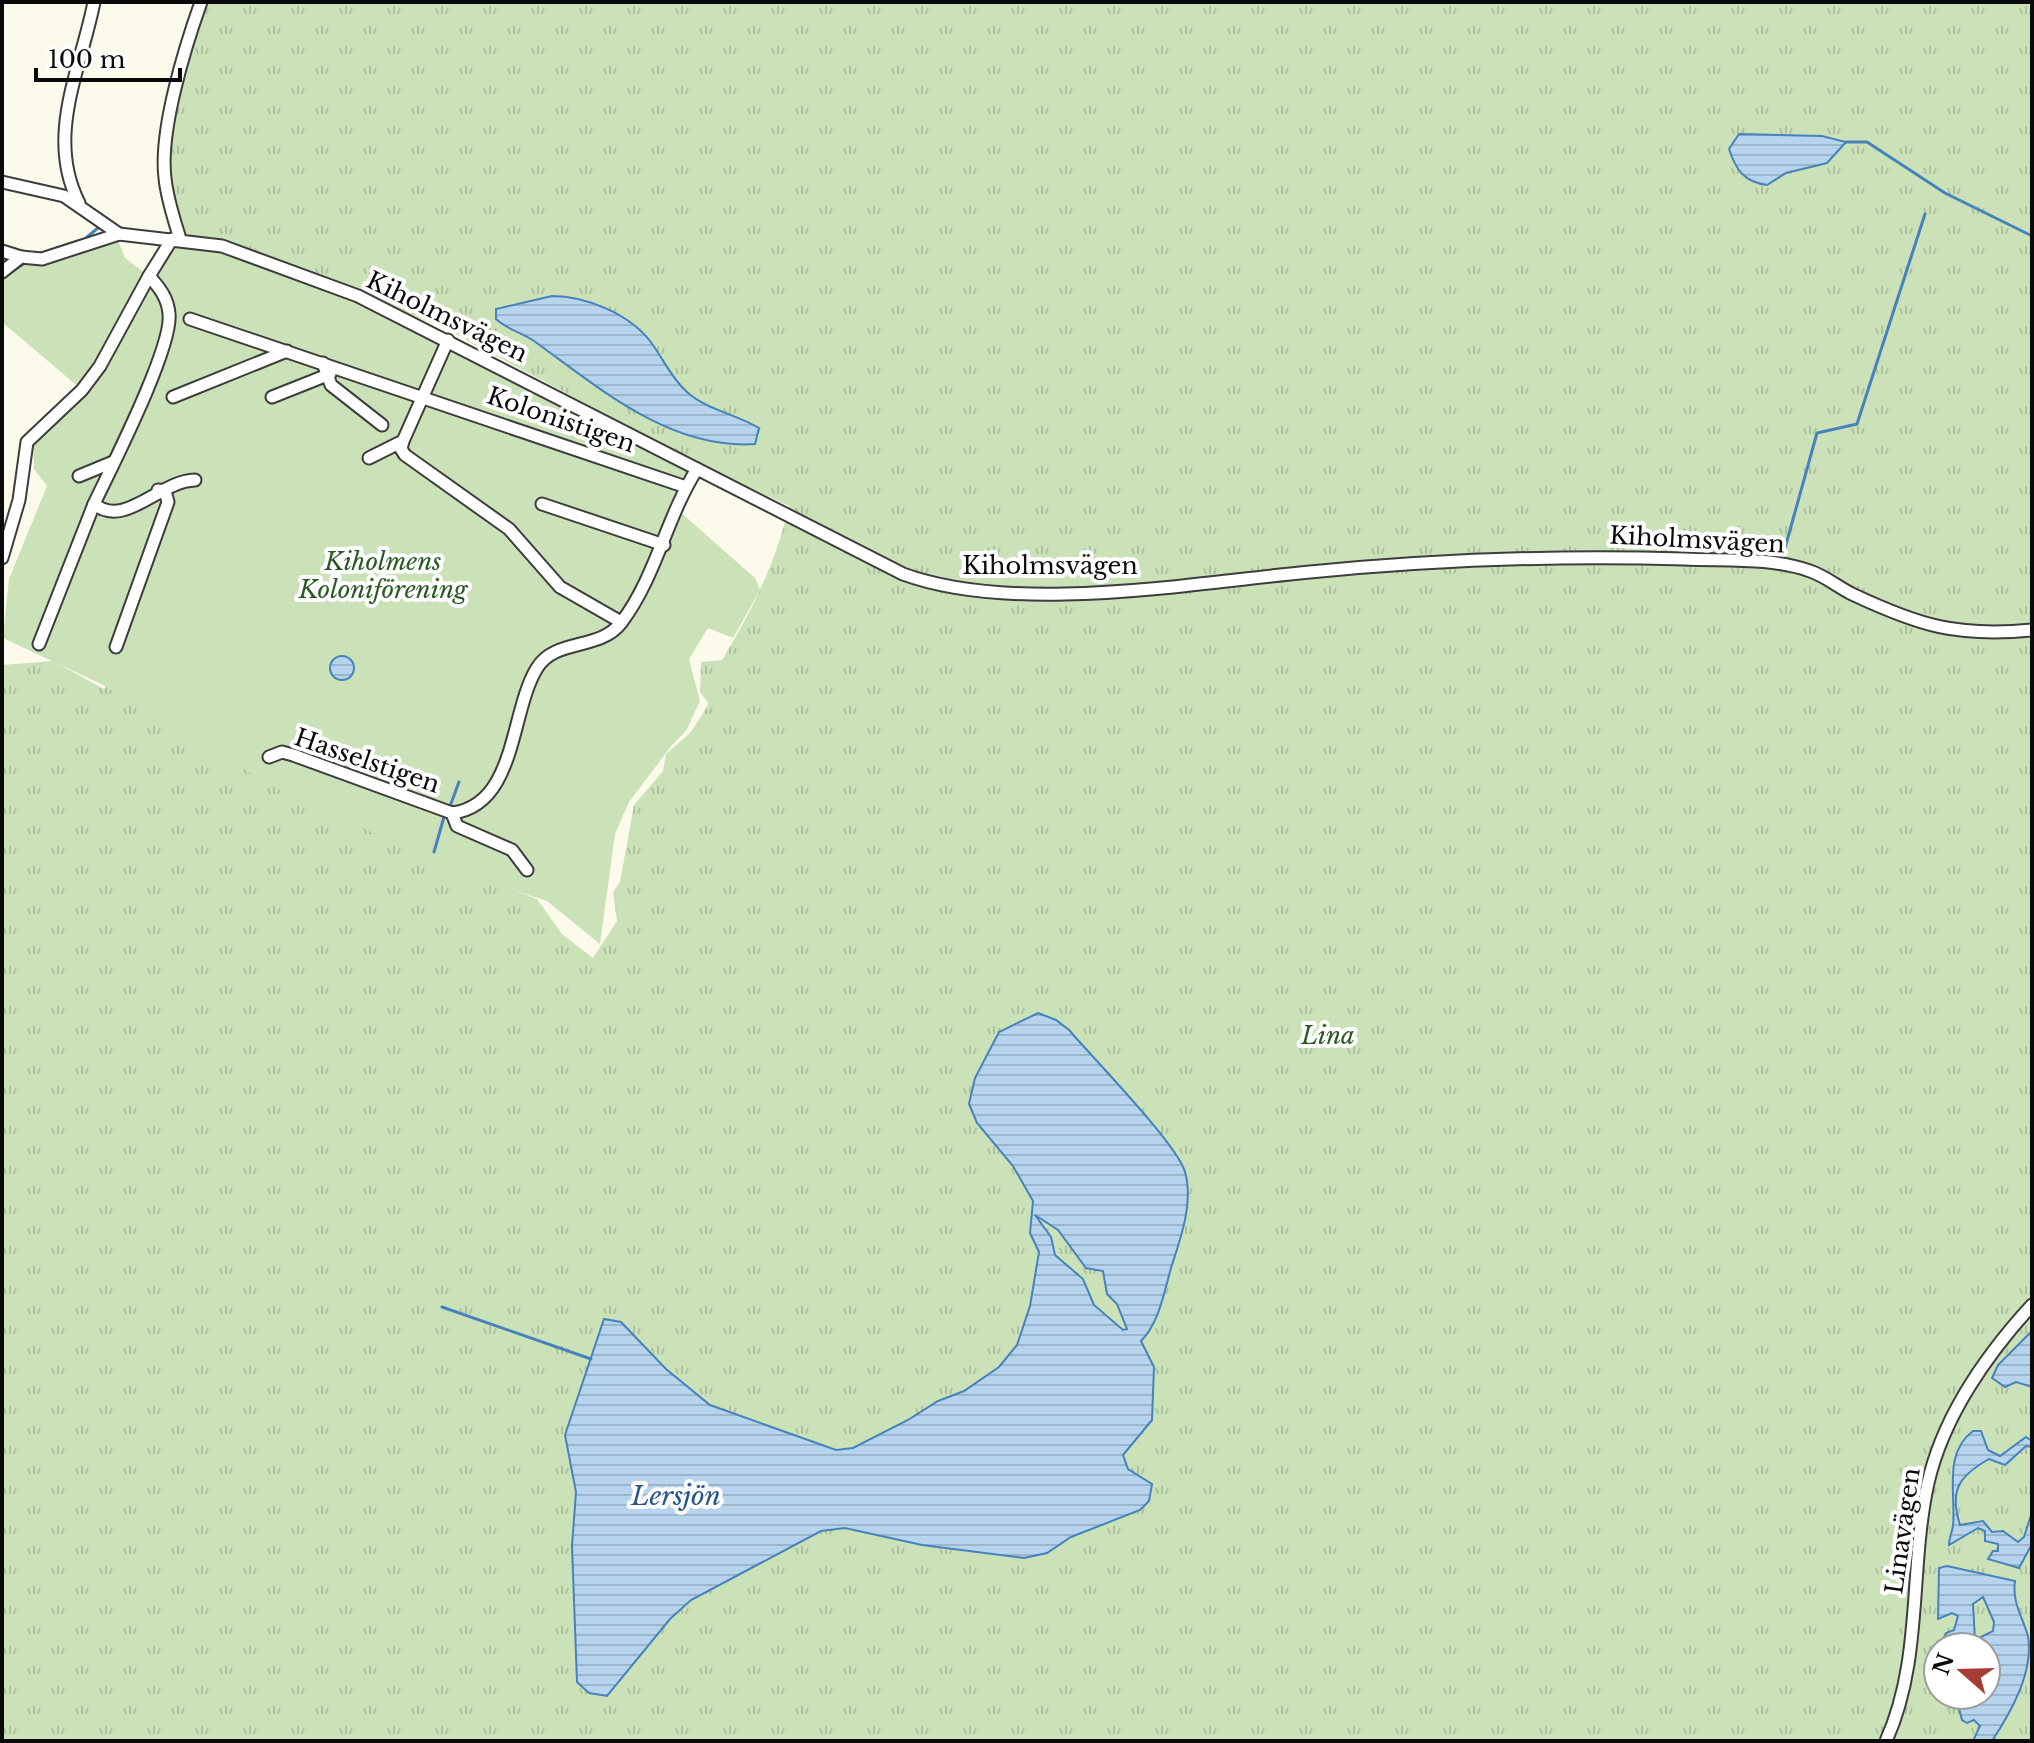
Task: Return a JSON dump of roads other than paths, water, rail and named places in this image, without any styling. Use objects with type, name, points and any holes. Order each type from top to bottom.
[{"type":"street","points":[[80,205],[66,168],[65,136],[76,62],[94,2]]},
{"type":"street","points":[[2,558],[19,500],[27,442],[82,390],[100,366],[149,276],[176,239],[164,162],[186,45],[201,2]]},
{"type":"street","points":[[2,182],[47,189],[80,205],[119,234]]},
{"type":"street","points":[[2,251],[42,259],[119,234]]},
{"type":"street","name":"Kiholmsvägen","points":[[119,234],[222,246],[358,296],[903,574],[941,588],[1058,593],[1180,586],[1462,560],[1682,559],[1785,564],[1813,572],[1878,606],[1958,633],[2032,630]]},
{"type":"street","points":[[2,272],[21,257]]},
{"type":"street","points":[[39,644],[94,504],[165,346],[169,327],[167,301],[149,276]]},
{"type":"street","name":"Kolonistigen","points":[[190,319],[686,487]]},
{"type":"street","points":[[448,340],[421,396],[401,449],[405,455],[509,529],[560,587],[621,622]]},
{"type":"street","points":[[173,397],[287,351]]},
{"type":"street","points":[[323,363],[325,376],[331,385],[382,425]]},
{"type":"street","points":[[272,397],[342,370]]},
{"type":"street","points":[[369,458],[403,441]]},
{"type":"street","points":[[79,476],[113,462]]},
{"type":"street","name":"Hasselstigen","points":[[269,757],[282,752],[293,755],[452,813],[472,807],[492,789],[538,666],[563,649],[607,637],[621,622],[664,545],[686,487],[697,469]]},
{"type":"street","points":[[94,504],[107,513],[121,512],[158,490],[179,481],[195,480]]},
{"type":"street","points":[[116,647],[168,502],[165,491],[158,490]]},
{"type":"street","points":[[542,504],[664,545]]},
{"type":"street","name":"Hasselstigen","points":[[452,813],[457,826],[512,850],[527,870]]},
{"type":"street","name":"Linavägen","points":[[1886,1741],[1908,1673],[1924,1504],[1935,1460],[1975,1379],[2032,1305]]},
{"type":"water","points":[[1739,134],[1822,136],[1846,142],[1827,163],[1786,173],[1767,185],[1747,178],[1735,163],[1729,149]]},
{"type":"water","points":[[552,296],[592,303],[631,323],[650,341],[687,392],[703,403],[759,428],[755,444],[724,443],[694,437],[665,426],[610,395],[534,341],[496,319],[496,309]]},
{"type":"water","points":[[337,656],[347,656],[354,663],[354,673],[347,680],[337,680],[330,673],[330,663]]},
{"type":"water","name":"Lersjön","points":[[1038,1013],[1056,1020],[1069,1030],[1151,1122],[1185,1172],[1188,1196],[1182,1233],[1157,1317],[1141,1341],[1154,1367],[1152,1420],[1123,1455],[1128,1469],[1152,1484],[1149,1501],[1140,1510],[1071,1537],[1047,1553],[1024,1558],[922,1545],[845,1528],[821,1531],[691,1600],[670,1619],[607,1696],[589,1693],[577,1682],[572,1546],[576,1492],[565,1435],[604,1319],[621,1322],[666,1369],[710,1405],[836,1450],[853,1448],[908,1420],[938,1401],[964,1391],[999,1367],[1017,1345],[1030,1306],[1039,1252],[1030,1233],[1033,1201],[1013,1166],[977,1123],[969,1104],[975,1078],[999,1032]],"holes":[[[1035,1215],[1058,1230],[1086,1268],[1103,1271],[1107,1294],[1117,1304],[1127,1329],[1123,1330],[1094,1305],[1083,1279],[1055,1255],[1051,1237]]]},
{"type":"water","points":[[2032,1331],[2032,1387],[2016,1382],[2005,1387],[1992,1378],[1998,1365]]},
{"type":"water","points":[[1973,1431],[1981,1431],[1988,1450],[2000,1456],[2026,1437],[2032,1441],[2032,1447],[2026,1446],[2005,1465],[1989,1459],[1979,1465],[1964,1478],[1956,1493],[1960,1525],[1983,1521],[1992,1532],[2003,1531],[2018,1542],[2024,1537],[2032,1512],[2032,1544],[2019,1568],[1988,1559],[1993,1551],[1998,1551],[1998,1544],[1985,1541],[1985,1531],[1978,1528],[1949,1545],[1953,1526],[1954,1462],[1964,1440]]},
{"type":"water","points":[[1947,1566],[2015,1581],[2016,1602],[2028,1636],[2028,1664],[2013,1705],[1992,1741],[1973,1741],[1980,1726],[1974,1720],[1967,1723],[1962,1720],[1960,1711],[2002,1711],[2002,1631],[1993,1631],[1994,1622],[1983,1597],[1973,1604],[1974,1631],[1951,1631],[1958,1616],[1952,1613],[1938,1619],[1939,1568]]},
{"type":"waterway","points":[[1846,142],[1867,142],[1945,193],[2032,236]]},
{"type":"waterway","points":[[1785,548],[1817,433],[1857,424],[1925,214]]},
{"type":"waterway","points":[[87,237],[98,228]]},
{"type":"waterway","points":[[39,254],[78,241]]},
{"type":"waterway","points":[[2,278],[25,263]]},
{"type":"waterway","points":[[449,809],[459,782]]},
{"type":"waterway","points":[[434,852],[444,817]]},
{"type":"waterway","points":[[442,1307],[591,1359]]},
{"type":"park label","name":"Kiholmens Koloniförening","points":[[383,576]]},
{"type":"park label","name":"Lina","points":[[1328,1036]]}]
